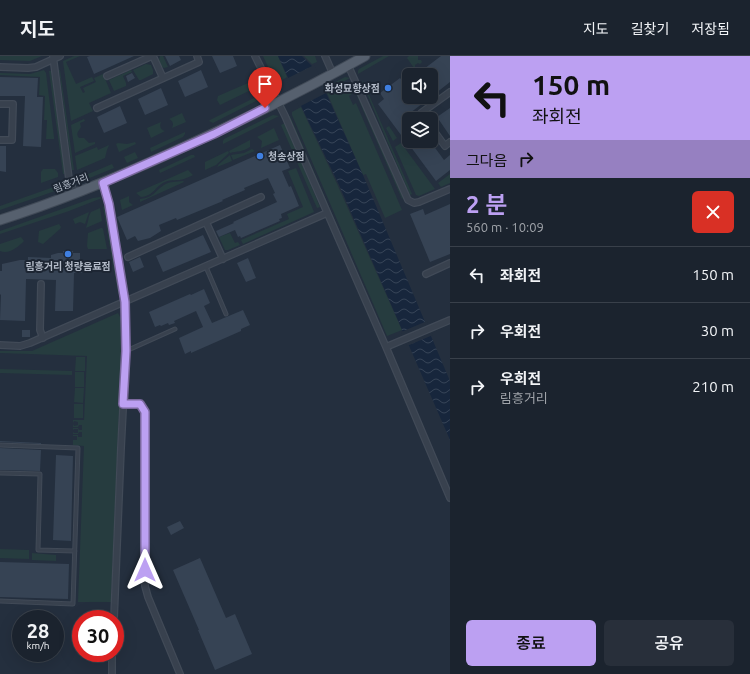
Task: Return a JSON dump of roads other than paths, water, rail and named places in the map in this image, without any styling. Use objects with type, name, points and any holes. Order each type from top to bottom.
[{"type":"main road","name":"림흥거리","points":[[0,220],[27,212],[103,183],[214,134],[324,79],[364,56]]},
{"type":"street","points":[[0,67],[36,67],[60,56]]},
{"type":"street","points":[[107,76],[152,56],[163,78]]},
{"type":"street","points":[[97,108],[200,62],[197,56]]},
{"type":"street","points":[[255,56],[281,100],[285,116],[450,498]]},
{"type":"street","points":[[325,56],[333,74]]},
{"type":"street","points":[[53,58],[69,179],[75,194]]},
{"type":"street","points":[[348,65],[408,200],[414,203],[419,202],[450,189]]},
{"type":"street","points":[[422,112],[450,92]]},
{"type":"street","points":[[0,104],[13,104],[12,140],[0,140]]},
{"type":"street","points":[[438,136],[445,146],[450,142]]},
{"type":"street","points":[[103,183],[109,204],[125,302],[126,351],[114,610]]},
{"type":"street","points":[[128,257],[261,197]]},
{"type":"street","points":[[0,345],[20,346],[43,338],[327,213]]},
{"type":"street","points":[[206,222],[223,259]]},
{"type":"street","points":[[426,274],[450,263]]},
{"type":"street","points":[[41,284],[40,330],[43,338]]},
{"type":"street","points":[[386,347],[450,320]]},
{"type":"street","points":[[123,404],[140,404],[145,412],[145,586],[148,597],[180,674]]},
{"type":"street","points":[[112,662],[112,674]]},
{"type":"lane","points":[[206,267],[226,314]]},
{"type":"lane","points":[[126,351],[175,329]]},
{"type":"lane","points":[[0,445],[78,448],[73,604],[0,601]]},
{"type":"lane","points":[[0,472],[40,474],[38,550],[75,551]]},
{"type":"water","points":[[278,56],[302,56],[313,67],[363,175],[450,381],[450,440],[339,185]]},
{"type":"place","name":"화성묘향상점","points":[[388,88]]},
{"type":"place","name":"청송상점","points":[[260,156]]},
{"type":"place","name":"림흥거리 청량음료점","points":[[68,254]]}]
